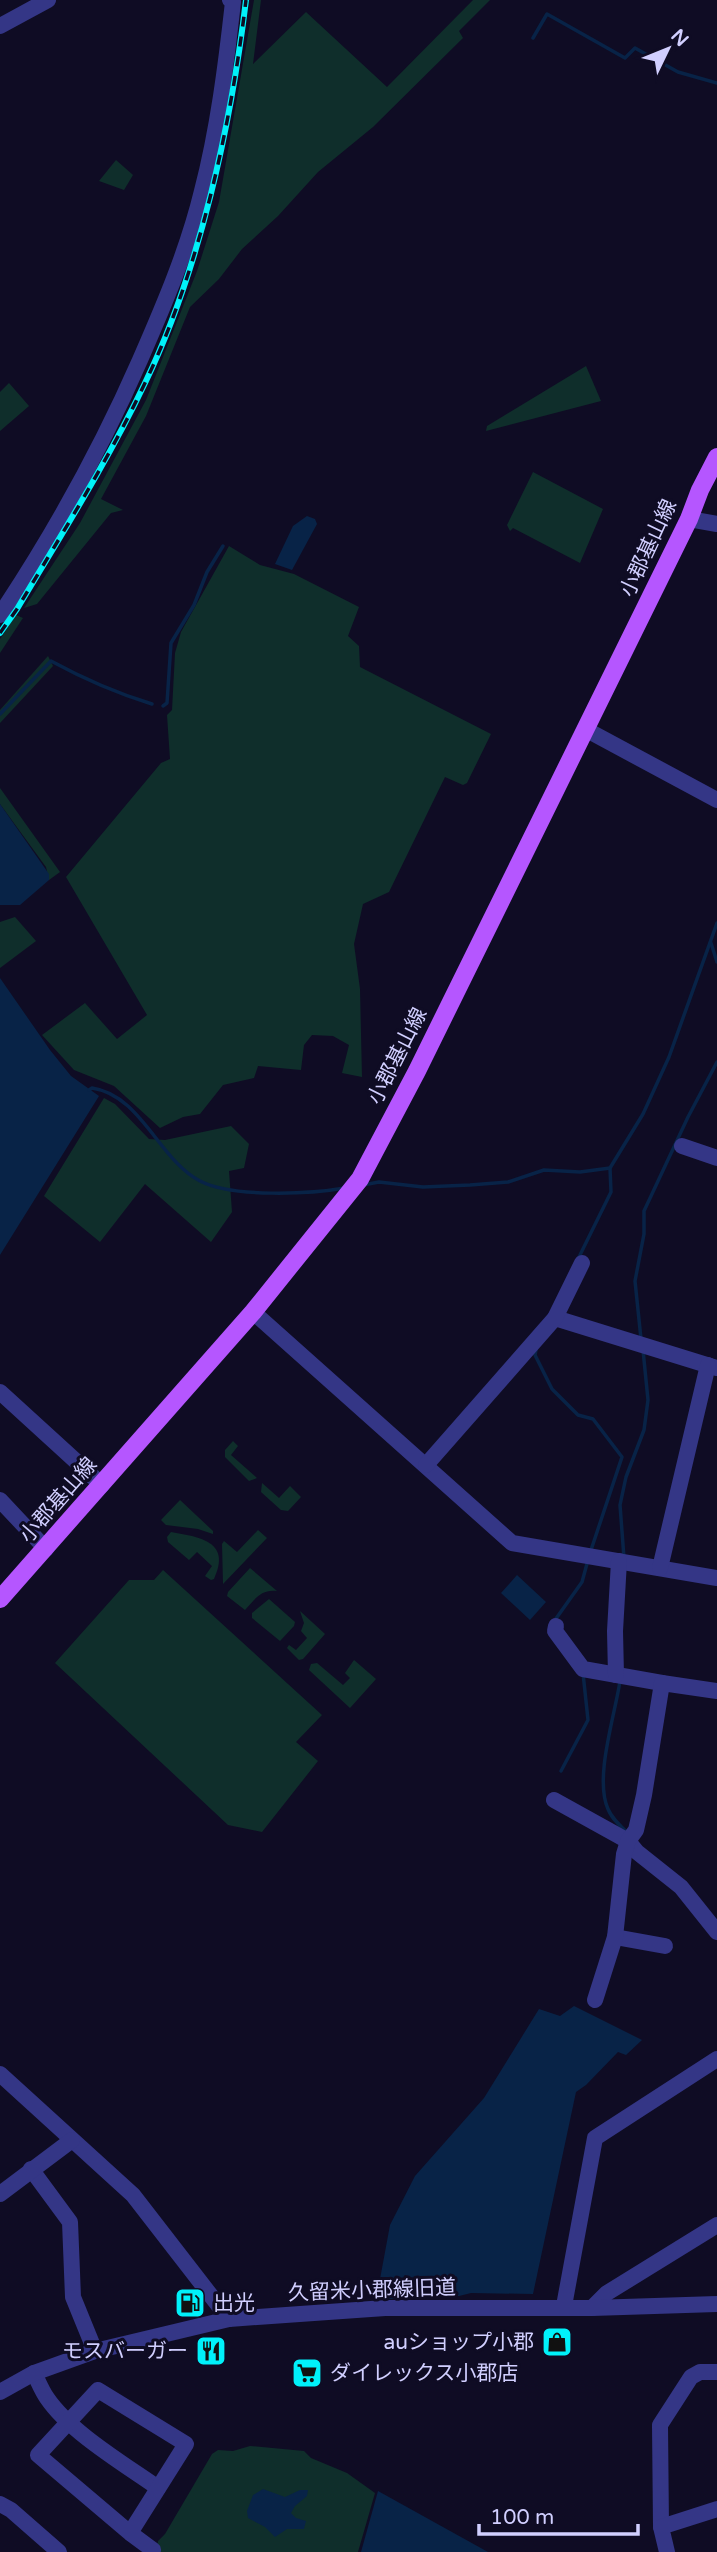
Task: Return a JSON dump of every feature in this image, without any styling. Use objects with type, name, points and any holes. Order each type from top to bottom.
[{"type":"main road","name":"小郡基山線","points":[[0,1599],[253,1312],[355,1187],[416,1071],[689,519],[717,457]]},
{"type":"street","points":[[0,26],[48,0]]},
{"type":"street","points":[[0,615],[37,559],[101,445],[170,291],[202,191],[224,83],[233,2],[230,0]]},
{"type":"street","points":[[689,519],[717,524]]},
{"type":"street","points":[[585,729],[717,800]]},
{"type":"street","points":[[682,1146],[717,1158]]},
{"type":"street","points":[[426,1465],[555,1318],[582,1263]]},
{"type":"street","points":[[253,1312],[512,1543],[717,1578]]},
{"type":"street","points":[[555,1318],[713,1366],[660,1569]]},
{"type":"street","points":[[0,1392],[102,1486]]},
{"type":"street","points":[[0,1500],[46,1549]]},
{"type":"street","points":[[616,1675],[615,1631],[619,1562]]},
{"type":"street","points":[[555,1626],[555,1631],[583,1669],[717,1691]]},
{"type":"street","points":[[595,2000],[615,1937],[628,1841],[636,1829],[641,1807],[662,1684]]},
{"type":"street","points":[[554,1800],[628,1841],[637,1852],[681,1887],[714,1922]]},
{"type":"street","points":[[615,1937],[666,1946]]},
{"type":"street","points":[[564,2306],[595,2138],[717,2059]]},
{"type":"street","points":[[0,2074],[133,2195],[229,2319]]},
{"type":"street","points":[[0,2194],[72,2140]]},
{"type":"street","points":[[31,2169],[70,2222],[73,2297],[95,2351]]},
{"type":"street","points":[[592,2308],[607,2293],[717,2225]]},
{"type":"street","name":"久留米小郡線旧道","points":[[0,2392],[34,2373],[95,2351],[229,2319],[385,2308],[592,2308],[717,2304]]},
{"type":"street","points":[[667,2552],[661,2526],[660,2425],[691,2377],[700,2372],[717,2372]]},
{"type":"street","points":[[34,2373],[47,2398],[67,2421],[158,2488]]},
{"type":"street","points":[[130,2533],[186,2444],[98,2390],[38,2455],[130,2533],[153,2550],[152,2552]]},
{"type":"street","points":[[0,2504],[11,2510],[59,2552]]},
{"type":"street","points":[[661,2526],[717,2509]]},
{"type":"green space","points":[[254,0],[261,0],[253,64],[306,12],[387,87],[473,0],[490,0],[459,31],[463,38],[373,127],[318,172],[278,216],[242,249],[219,279],[190,307],[146,416],[101,499],[123,510],[111,513],[37,604],[24,608],[80,523],[146,400],[197,271],[219,202]]},
{"type":"green space","points":[[116,160],[133,175],[124,190],[99,181]]},
{"type":"green space","points":[[586,366],[601,401],[486,431],[487,426]]},
{"type":"green space","points":[[9,383],[29,406],[0,431],[0,392]]},
{"type":"green space","points":[[533,472],[603,509],[580,563],[513,528],[510,531],[507,525]]},
{"type":"green space","points":[[229,546],[260,565],[294,574],[359,607],[348,636],[359,646],[360,667],[491,734],[467,783],[463,785],[445,777],[389,892],[363,904],[354,944],[360,989],[362,1077],[342,1073],[349,1045],[333,1036],[312,1035],[304,1045],[301,1070],[258,1066],[254,1078],[223,1085],[200,1114],[183,1117],[160,1128],[114,1086],[74,1070],[42,1035],[85,1003],[117,1039],[147,1015],[66,877],[161,763],[170,759],[167,715],[172,710],[175,653],[181,632]]},
{"type":"green space","points":[[16,615],[23,618],[0,653],[0,639]]},
{"type":"green space","points":[[48,656],[53,666],[0,723],[0,710]]},
{"type":"green space","points":[[0,788],[60,872],[49,880],[46,867],[0,804]]},
{"type":"green space","points":[[15,917],[36,941],[0,968],[0,922]]},
{"type":"green space","points":[[104,1098],[115,1104],[149,1139],[165,1140],[231,1126],[249,1144],[244,1168],[229,1171],[232,1212],[211,1242],[145,1184],[100,1242],[44,1196]]},
{"type":"green space","points":[[233,1441],[238,1446],[231,1455],[257,1478],[249,1481],[225,1457],[225,1450]]},
{"type":"green space","points":[[262,1483],[279,1498],[290,1486],[301,1497],[288,1511],[281,1510],[261,1492]]},
{"type":"green space","points":[[180,1500],[213,1534],[166,1525],[161,1520]]},
{"type":"green space","points":[[258,1530],[267,1538],[223,1584],[222,1544],[224,1541],[237,1552]]},
{"type":"green space","points":[[171,1532],[202,1539],[216,1549],[219,1556],[214,1579],[205,1576],[212,1566],[197,1552],[189,1560],[168,1542],[167,1537]]},
{"type":"green space","points":[[250,1568],[277,1591],[262,1593],[245,1610],[227,1596]]},
{"type":"green space","points":[[163,1570],[322,1715],[296,1742],[318,1761],[262,1832],[228,1825],[55,1663],[129,1580],[154,1580]]},
{"type":"green space","points":[[269,1599],[295,1622],[280,1641],[252,1618],[252,1613]]},
{"type":"green space","points":[[300,1611],[325,1634],[303,1659],[299,1660],[287,1648],[289,1645],[296,1650],[307,1638],[301,1631],[304,1623]]},
{"type":"green space","points":[[354,1660],[376,1679],[350,1708],[309,1670],[311,1664],[317,1663],[343,1685],[350,1678],[345,1673]]},
{"type":"green space","points":[[250,2446],[304,2451],[311,2458],[347,2473],[375,2493],[358,2552],[157,2552],[158,2541],[165,2534],[212,2454],[218,2450],[233,2451]]},
{"type":"water","points":[[307,516],[315,519],[317,524],[292,570],[275,564],[293,526]]},
{"type":"water","points":[[0,804],[49,874],[49,880],[20,905],[0,905]]},
{"type":"water","points":[[0,978],[71,1076],[99,1096],[0,1255]]},
{"type":"water","points":[[517,1575],[546,1602],[530,1620],[501,1593]]},
{"type":"water","points":[[574,2006],[642,2040],[626,2055],[618,2052],[576,2092],[533,2294],[471,2293],[459,2296],[387,2299],[378,2290],[390,2225],[415,2176],[484,2098],[539,2009],[560,2016]]},
{"type":"water","points":[[263,2489],[285,2497],[300,2490],[308,2490],[307,2496],[291,2513],[306,2521],[304,2529],[287,2529],[275,2537],[265,2527],[248,2518],[247,2511],[253,2495]]},
{"type":"water","points":[[378,2491],[488,2552],[361,2552]]},
{"type":"waterway","points":[[533,38],[547,14],[625,58],[635,48],[678,72],[717,83]]},
{"type":"waterway","points":[[163,706],[167,703],[171,643],[194,605],[207,572],[223,546]]},
{"type":"waterway","points":[[0,714],[51,661],[100,685],[152,704]]},
{"type":"waterway","points":[[579,1257],[611,1192],[610,1168],[643,1114],[669,1057],[717,923]]},
{"type":"waterway","points":[[711,943],[717,962]]},
{"type":"waterway","points":[[641,1339],[635,1281],[644,1234],[644,1211],[717,1062]]},
{"type":"waterway","points":[[89,1090],[92,1088],[109,1093],[124,1103],[173,1159],[200,1181],[251,1192],[292,1193],[345,1188]]},
{"type":"waterway","points":[[363,1185],[379,1182],[423,1187],[470,1185],[508,1182],[544,1170],[580,1172],[610,1168]]},
{"type":"waterway","points":[[536,1350],[535,1355],[552,1389],[578,1415],[593,1419],[622,1457],[590,1553]]},
{"type":"waterway","points":[[624,1558],[620,1505],[626,1477],[644,1430],[648,1400],[643,1350]]},
{"type":"waterway","points":[[555,1620],[582,1582],[588,1560]]},
{"type":"waterway","points":[[561,1771],[588,1720],[583,1673]]},
{"type":"waterway","points":[[620,1681],[603,1781],[604,1796],[610,1813],[629,1834]]},
{"type":"railway","points":[[0,633],[100,469],[131,412],[165,339],[197,245],[222,146],[246,0]]},
{"type":"place","name":"出光","points":[[190,2303]]},
{"type":"place","name":"auショップ小郡","points":[[557,2342]]},
{"type":"place","name":"モスバーガー","points":[[211,2351]]},
{"type":"place","name":"ダイレックス小郡店","points":[[307,2373]]}]
